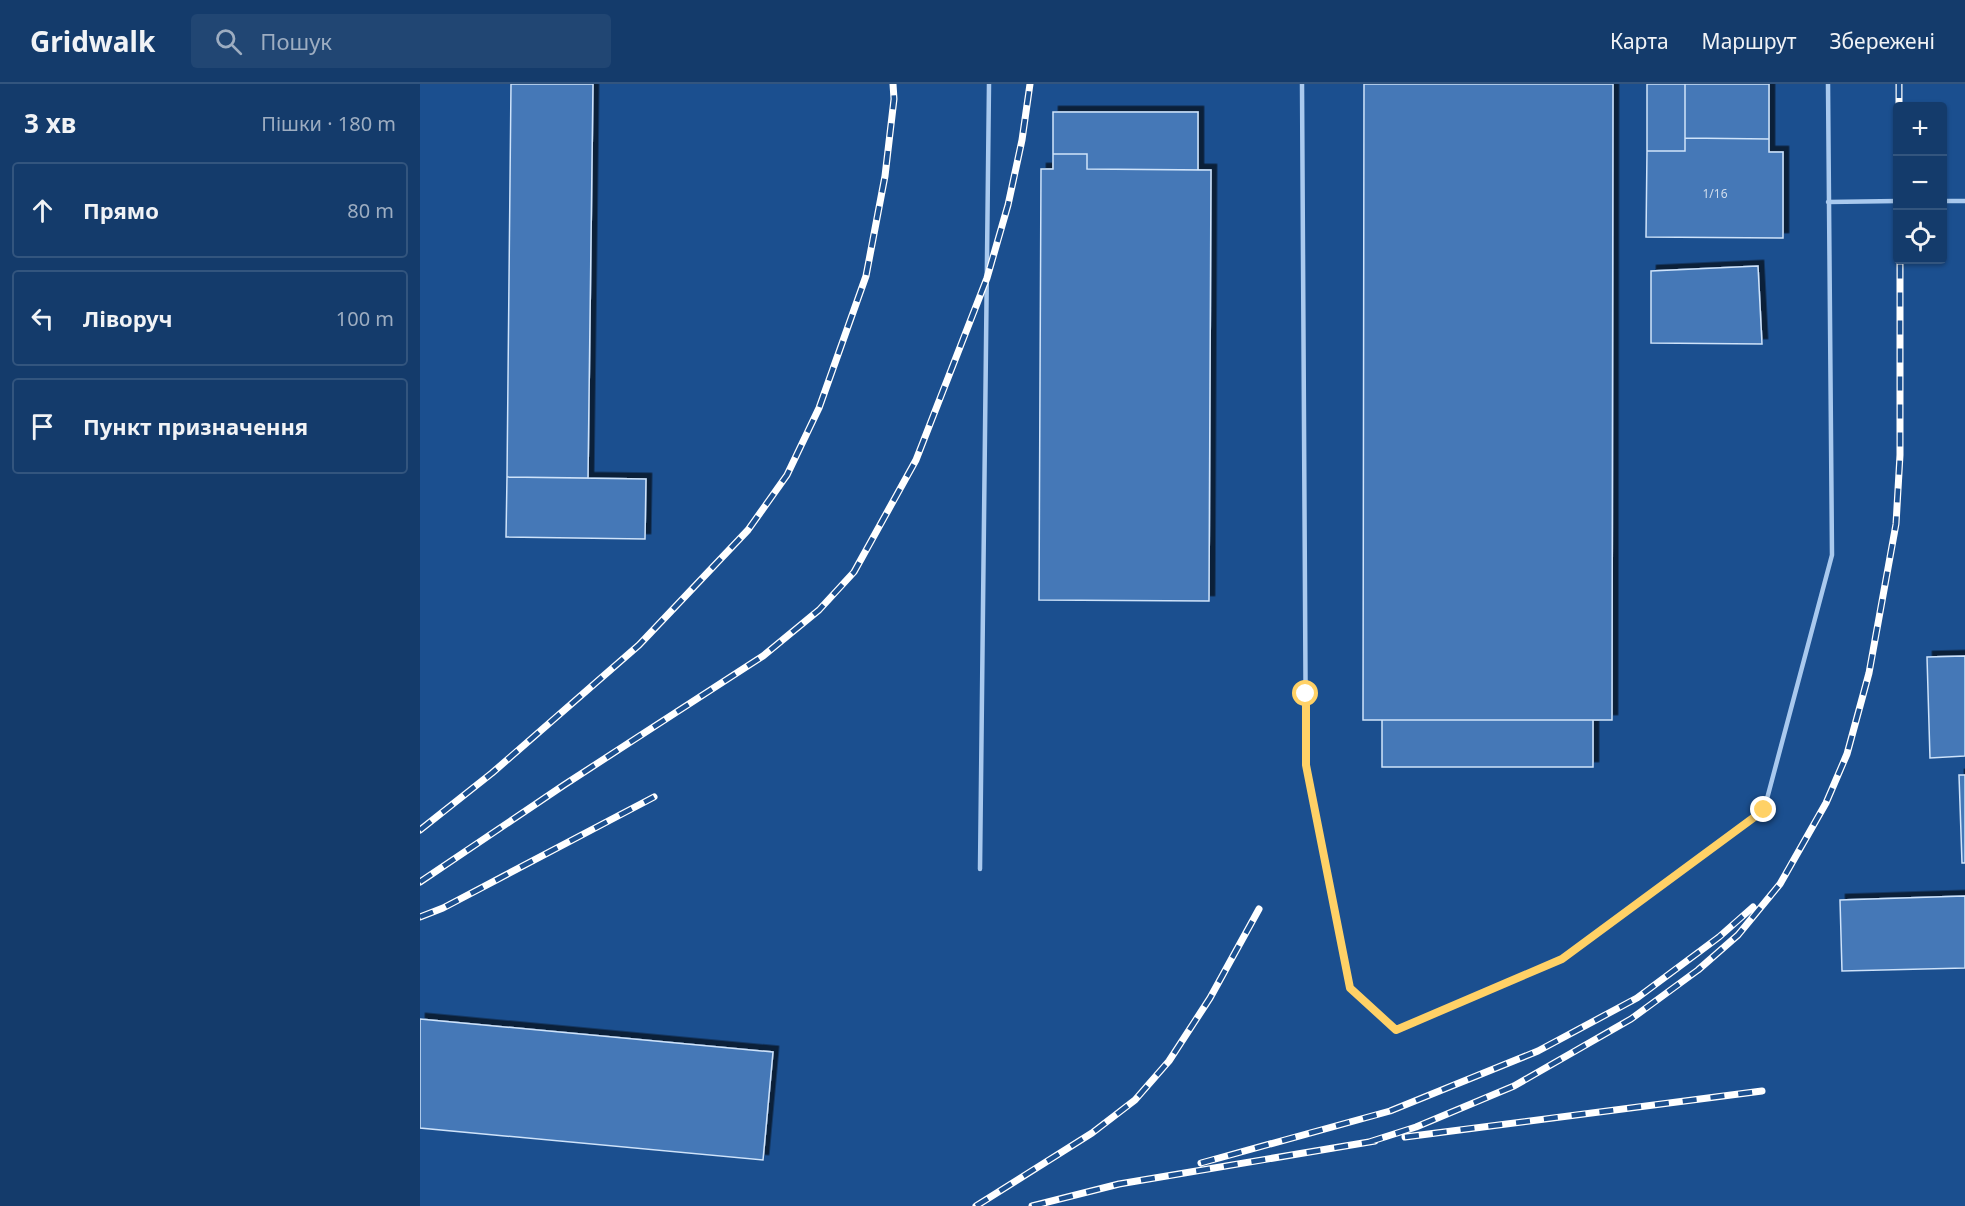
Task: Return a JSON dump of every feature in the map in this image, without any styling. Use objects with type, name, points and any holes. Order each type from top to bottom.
[{"type":"lane","points":[[981,869],[989,84]]},
{"type":"lane","points":[[1302,84],[1306,765],[1350,988],[1396,1030],[1562,959],[1764,810],[1832,555],[1828,84]]},
{"type":"lane","points":[[1828,202],[1893,201]]},
{"type":"lane","points":[[1947,201],[1965,201]]},
{"type":"building","points":[[511,84],[593,84],[588,478],[507,477]]},
{"type":"building","points":[[1364,84],[1613,84],[1612,720],[1363,720]]},
{"type":"building","points":[[1647,84],[1685,84],[1685,151],[1647,151]]},
{"type":"building","points":[[1685,84],[1769,84],[1769,139],[1685,138]]},
{"type":"building","points":[[1053,112],[1198,112],[1198,170],[1087,169],[1087,154],[1053,154]]},
{"type":"building","points":[[1685,138],[1769,139],[1769,152],[1783,152],[1783,238],[1646,237],[1647,151],[1685,151]]},
{"type":"building","points":[[1053,154],[1087,154],[1087,169],[1211,170],[1209,601],[1039,600],[1041,169],[1053,169]]},
{"type":"building","points":[[1758,266],[1762,344],[1651,343],[1651,271]]},
{"type":"building","points":[[507,477],[646,479],[645,539],[506,537]]},
{"type":"building","points":[[1965,656],[1965,756],[1930,758],[1927,657]]},
{"type":"building","points":[[1382,720],[1593,720],[1593,767],[1382,767]]},
{"type":"building","points":[[1959,775],[1965,775],[1965,863],[1962,863]]},
{"type":"building","points":[[1965,896],[1965,968],[1842,971],[1840,900]]},
{"type":"building","points":[[420,1019],[773,1052],[763,1160],[420,1128]]},
{"type":"railway","points":[[420,830],[492,773],[639,645],[748,530],[787,475],[819,408],[866,276],[885,176],[894,99],[893,84]]},
{"type":"railway","points":[[420,882],[763,656],[819,610],[854,572],[916,460],[987,278],[1008,205],[1022,140],[1030,84]]},
{"type":"railway","points":[[1899,84],[1899,102]]},
{"type":"railway","points":[[1369,1142],[1416,1127],[1514,1086],[1631,1019],[1698,970],[1738,935],[1780,884],[1826,803],[1847,754],[1869,673],[1896,524],[1900,455],[1900,264]]},
{"type":"railway","points":[[420,917],[443,908],[654,797]]},
{"type":"railway","points":[[1201,1163],[1390,1111],[1538,1051],[1637,998],[1719,937],[1753,907]]},
{"type":"railway","points":[[976,1206],[1092,1133],[1135,1100],[1169,1061],[1210,998],[1259,909]]},
{"type":"railway","points":[[1405,1137],[1762,1091]]},
{"type":"railway","points":[[1032,1206],[1119,1184],[1375,1141]]},
{"type":"route","points":[[1306,694],[1306,765],[1350,988],[1396,1030],[1562,959],[1764,810]]}]
